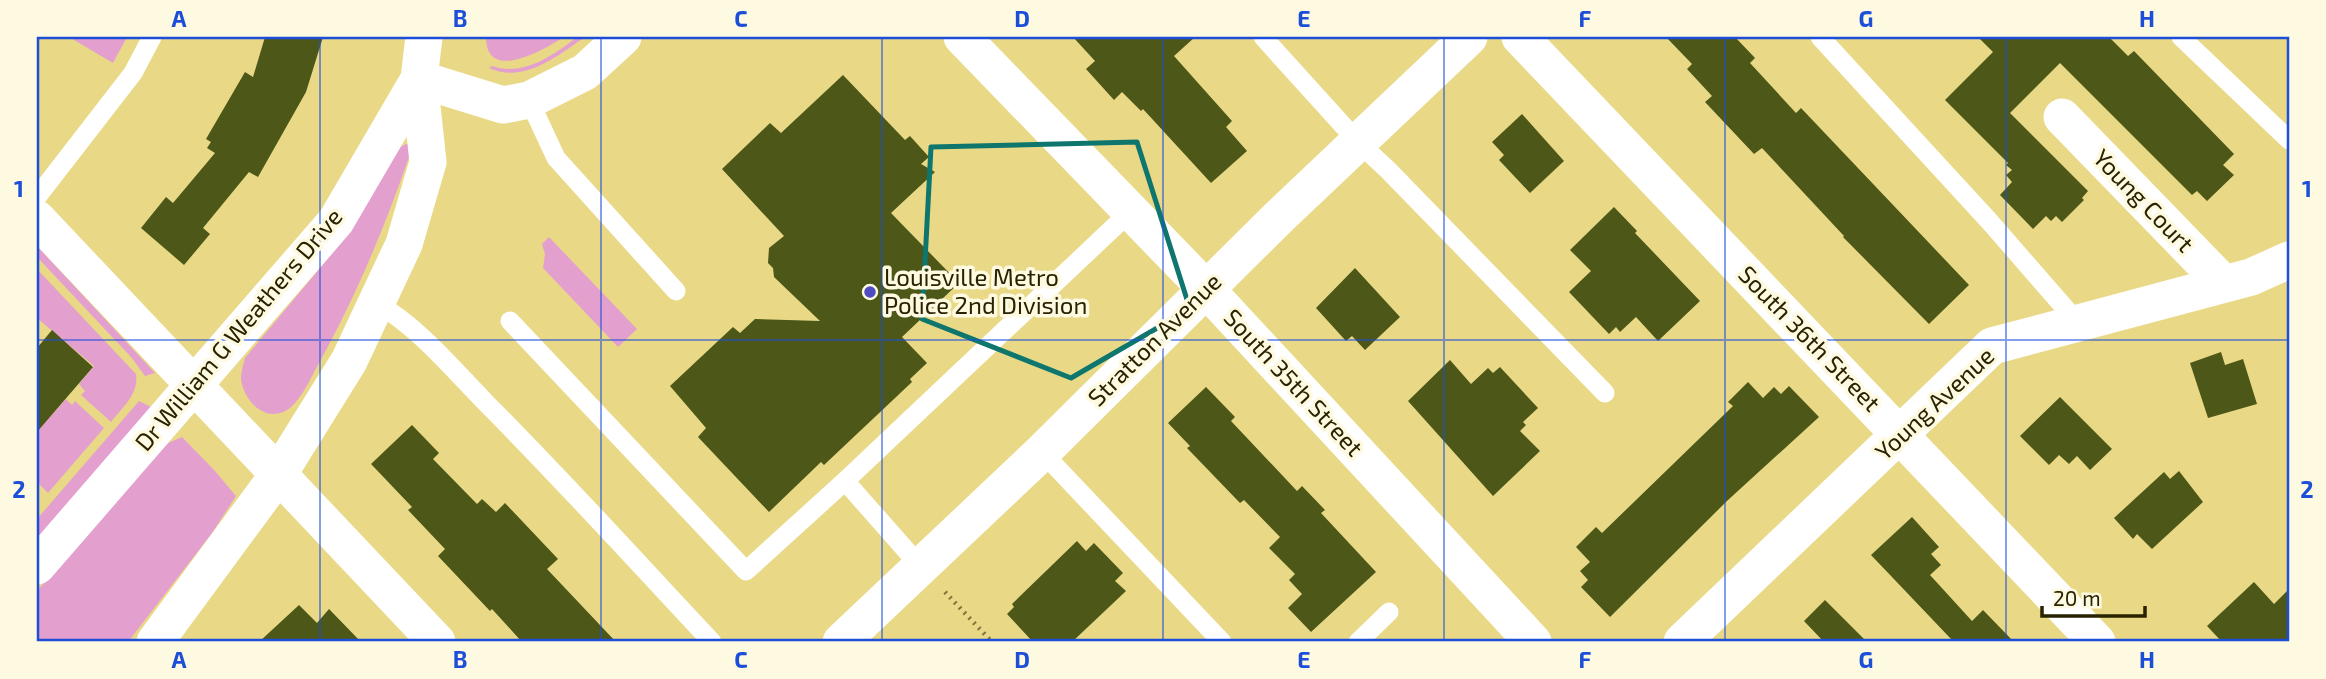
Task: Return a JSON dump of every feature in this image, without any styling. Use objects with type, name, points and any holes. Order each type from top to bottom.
[{"type":"street","name":"Dr William G Weathers Drive","points":[[155,642],[278,475],[349,361],[404,244],[428,162],[419,79],[424,37]]},
{"type":"street","points":[[419,79],[503,105],[529,100],[585,72],[623,37]]},
{"type":"street","name":"South 35th Street","points":[[962,37],[1207,290],[1533,642]]},
{"type":"street","name":"Stratton Avenue","points":[[841,642],[1042,452],[1357,142],[1469,37]]},
{"type":"street","name":"South 36th Street","points":[[1520,37],[2098,642]]},
{"type":"street","name":"Dr William G Weathers Drive","points":[[37,566],[336,221],[419,79]]},
{"type":"street","name":"Young Court","points":[[2062,117],[2224,284]]},
{"type":"street","points":[[37,219],[437,642]]},
{"type":"street","name":"Young Avenue","points":[[1682,642],[1992,346],[2251,277],[2289,260]]},
{"type":"lane","points":[[37,197],[133,73],[152,37]]},
{"type":"lane","points":[[1264,37],[1357,142],[1388,170],[1605,393]]},
{"type":"lane","points":[[1820,37],[1990,222],[2077,323]]},
{"type":"lane","points":[[2181,37],[2289,140]]},
{"type":"lane","points":[[529,100],[556,158],[676,291]]},
{"type":"lane","points":[[510,321],[746,571],[1131,211]]},
{"type":"lane","points":[[377,303],[402,318],[426,340],[547,464],[712,642]]},
{"type":"lane","points":[[1042,452],[1222,642]]},
{"type":"lane","points":[[845,481],[920,566]]},
{"type":"lane","points":[[1358,642],[1389,612]]},
{"type":"path","points":[[920,566],[992,642]]},
{"type":"highlighted area","points":[[1137,142],[1190,309],[1071,378],[922,319],[931,147]]},
{"type":"shaded area","points":[[69,37],[127,37],[113,63]]},
{"type":"shaded area","points":[[486,37],[564,37],[531,55],[506,61],[496,59],[489,51]]},
{"type":"shaded area","points":[[577,37],[585,37],[540,66],[515,73],[489,68],[492,66],[515,69],[538,62]]},
{"type":"shaded area","points":[[409,143],[409,157],[390,210],[345,313],[306,387],[290,408],[281,413],[265,412],[252,403],[243,388],[241,376],[245,358],[345,238],[400,147]]},
{"type":"shaded area","points":[[549,237],[637,329],[618,347],[543,268],[545,254],[542,244]]},
{"type":"shaded area","points":[[37,246],[155,373],[145,376],[131,357],[37,257]]},
{"type":"shaded area","points":[[37,269],[136,374],[133,394],[111,422],[81,395],[85,391],[79,384],[94,366],[37,318]]},
{"type":"shaded area","points":[[66,399],[72,405],[75,401],[104,428],[48,493],[37,482],[37,406],[50,417]]},
{"type":"shaded area","points":[[139,401],[153,408],[37,541],[37,519]]},
{"type":"shaded area","points":[[182,437],[236,496],[212,533],[128,642],[37,642],[37,591],[168,443]]},
{"type":"building","points":[[265,37],[323,37],[306,92],[258,177],[249,172],[203,228],[210,234],[184,265],[141,228],[166,197],[173,203],[215,153],[207,148],[211,142],[206,139],[245,72],[253,77]]},
{"type":"building","points":[[1073,37],[1195,37],[1174,56],[1232,121],[1226,127],[1247,151],[1211,183],[1143,109],[1141,111],[1122,92],[1114,100],[1086,69],[1095,61]]},
{"type":"building","points":[[1666,37],[1735,37],[1755,58],[1750,63],[1796,113],[1801,108],[1969,285],[1929,324],[1843,237],[1762,148],[1754,154],[1705,102],[1712,96],[1687,69],[1692,64]]},
{"type":"building","points":[[1978,37],[2109,37],[2128,56],[2134,51],[2234,154],[2223,165],[2234,175],[2207,201],[2197,191],[2192,195],[2060,63],[2010,113],[2088,191],[2082,198],[2084,200],[2062,222],[2056,216],[2051,221],[2046,216],[2033,229],[2000,195],[2012,182],[2006,175],[2012,170],[2006,165],[2008,163],[1945,100],[1993,52]]},
{"type":"building","name":"Louisville Metro Police 2nd Division","points":[[843,75],[905,140],[910,136],[929,157],[921,164],[935,172],[891,213],[959,283],[902,337],[927,363],[910,379],[912,382],[824,465],[821,462],[769,512],[698,437],[706,428],[670,386],[733,327],[740,333],[755,319],[820,321],[774,277],[773,268],[768,263],[769,248],[784,236],[722,169],[770,123],[781,133]]},
{"type":"building","points":[[1522,114],[1564,161],[1530,193],[1499,160],[1504,155],[1492,142]]},
{"type":"building","points":[[1614,207],[1700,301],[1658,341],[1636,317],[1620,332],[1616,327],[1609,334],[1569,292],[1591,271],[1570,250]]},
{"type":"building","points":[[1355,268],[1400,317],[1365,350],[1352,336],[1346,341],[1316,308]]},
{"type":"building","points":[[52,330],[93,367],[37,432],[37,348]]},
{"type":"building","points":[[2221,352],[2225,365],[2243,359],[2257,404],[2208,418],[2190,363]]},
{"type":"building","points":[[1450,360],[1471,384],[1488,368],[1493,373],[1500,367],[1538,408],[1523,422],[1526,425],[1520,431],[1540,451],[1493,496],[1408,401]]},
{"type":"building","points":[[1748,382],[1763,398],[1774,387],[1781,394],[1789,386],[1819,417],[1728,500],[1610,617],[1581,587],[1588,580],[1580,571],[1590,562],[1576,547],[1596,527],[1602,533],[1733,406],[1728,402]]},
{"type":"building","points":[[1206,387],[1235,417],[1231,421],[1297,491],[1302,486],[1325,510],[1321,513],[1376,572],[1311,632],[1288,608],[1302,594],[1289,580],[1295,574],[1269,548],[1280,537],[1244,500],[1240,503],[1187,448],[1190,446],[1168,423]]},
{"type":"building","points":[[2060,397],[2112,449],[2090,470],[2077,456],[2069,464],[2059,455],[2049,465],[2020,436]]},
{"type":"building","points":[[412,425],[439,453],[433,459],[477,504],[482,499],[496,512],[505,503],[558,559],[547,569],[616,642],[522,642],[438,556],[445,549],[408,510],[412,507],[371,464]]},
{"type":"building","points":[[2179,471],[2203,502],[2152,549],[2137,534],[2133,539],[2114,518],[2164,472],[2170,479]]},
{"type":"building","points":[[1912,517],[1939,547],[1931,554],[1941,565],[1930,575],[1972,621],[1983,610],[2014,642],[1950,642],[1952,640],[1871,555]]},
{"type":"building","points":[[1077,541],[1086,551],[1094,543],[1123,573],[1115,581],[1126,591],[1072,642],[1033,642],[1007,614],[1014,607],[1012,604]]},
{"type":"building","points":[[2254,582],[2274,604],[2289,589],[2289,642],[2222,642],[2207,626]]},
{"type":"building","points":[[1825,600],[1867,642],[1824,642],[1804,621]]},
{"type":"building","points":[[299,605],[317,623],[329,609],[361,642],[259,642]]},
{"type":"place","name":"Louisville Metro Police 2nd Division","points":[[870,292]]}]
